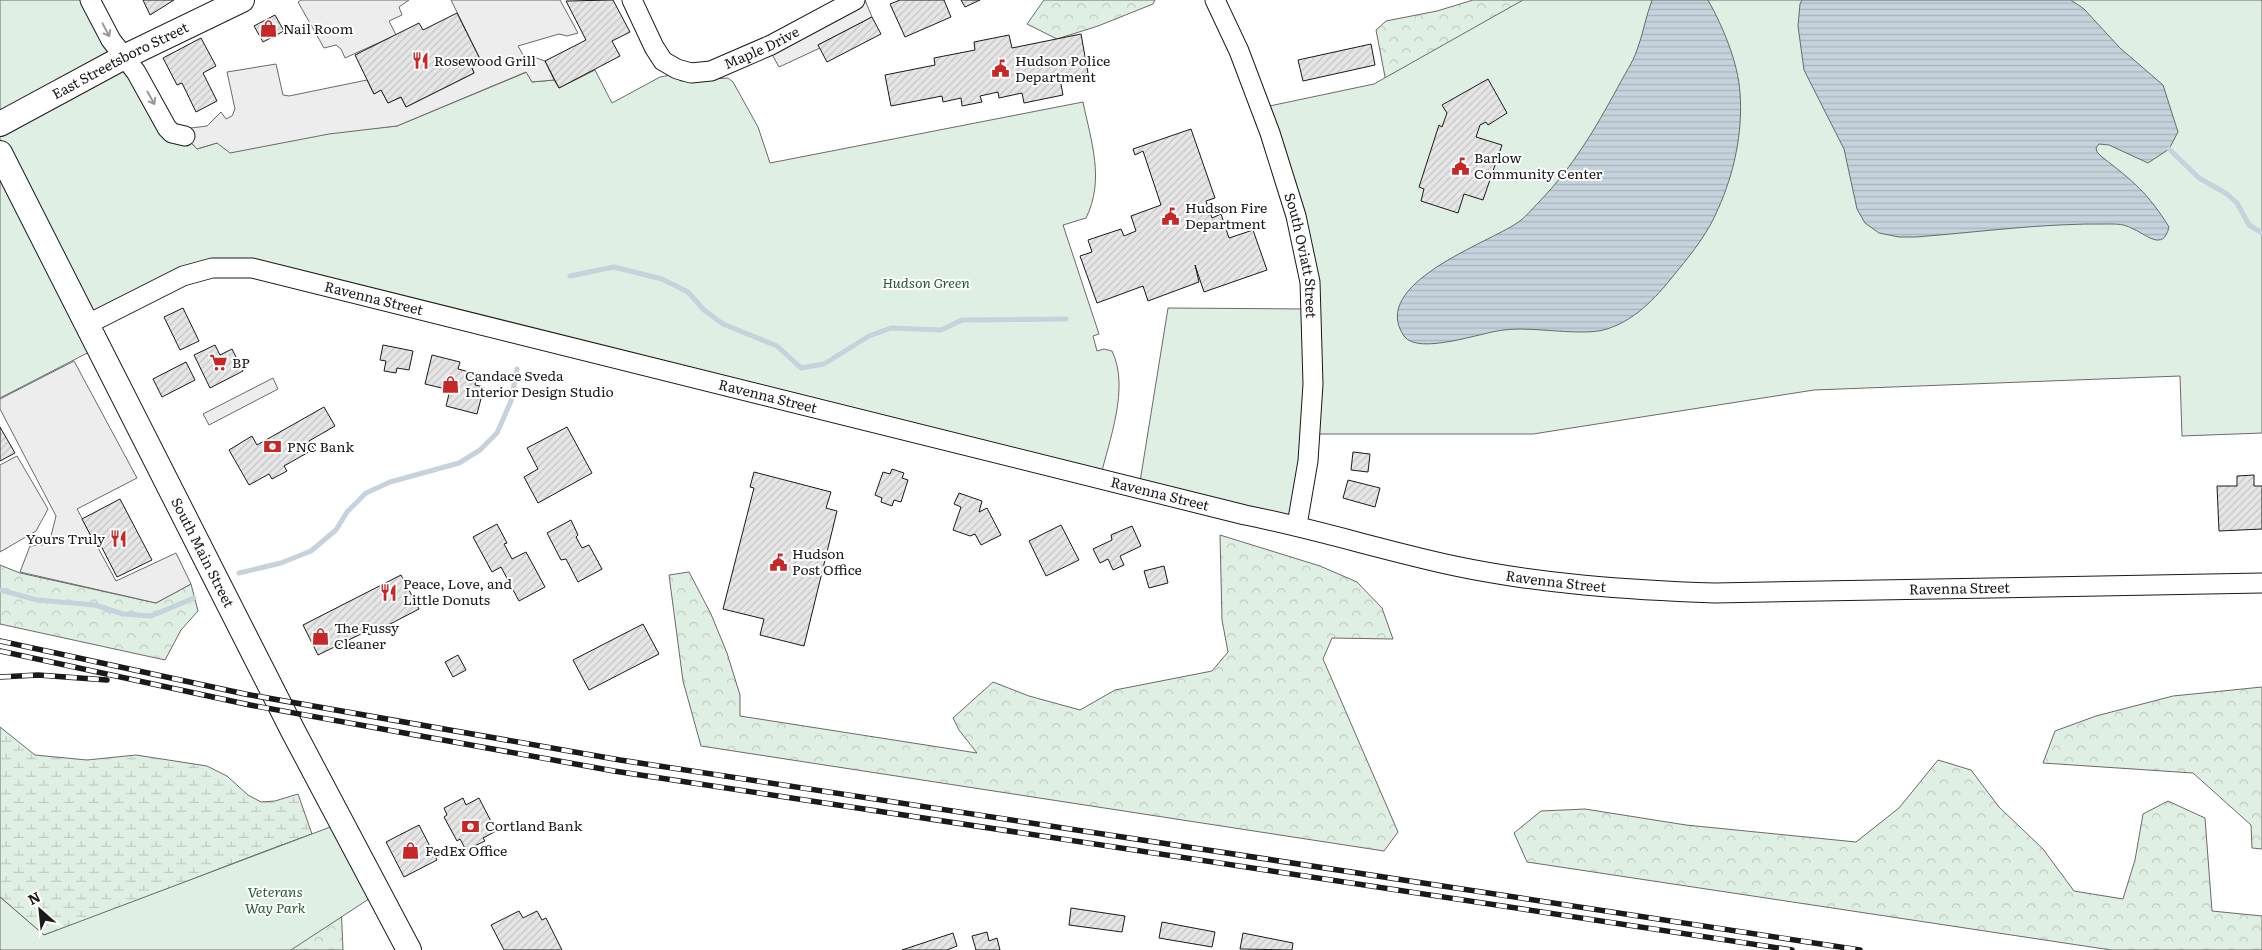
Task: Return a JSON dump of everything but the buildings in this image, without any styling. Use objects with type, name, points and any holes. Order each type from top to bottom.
[{"type":"main road","name":"East Streetsboro Street","points":[[0,124],[124,57],[242,0]]},
{"type":"main road","name":"South Main Street","points":[[0,153],[88,324],[191,532],[409,950]]},
{"type":"street","points":[[90,0],[111,40],[136,72],[167,128],[172,133],[185,136]]},
{"type":"street","name":"Maple Drive","points":[[632,0],[654,47],[663,61],[677,69],[691,73],[711,72],[771,45],[855,0]]},
{"type":"street","name":"South Oviatt Street","points":[[1215,0],[1239,51],[1270,133],[1296,216],[1310,282],[1313,384],[1308,461],[1297,525]]},
{"type":"street","name":"Ravenna Street","points":[[88,324],[183,276],[212,268],[252,268],[1245,515],[1297,525],[1344,539],[1456,566],[1541,581],[1639,591],[1715,593],[2262,583]]},
{"type":"green space","name":"Hudson Green","points":[[0,0],[90,0],[167,128],[185,136],[197,149],[217,143],[397,126],[527,72],[532,82],[554,80],[559,88],[595,70],[612,103],[660,77],[671,75],[681,81],[728,78],[733,82],[758,127],[770,163],[1083,102],[1095,160],[1095,189],[1092,204],[1086,218],[1063,225],[1099,334],[1093,336],[1097,351],[1104,349],[1112,351],[1117,366],[1119,381],[1116,414],[1100,479],[231,267],[88,324],[99,347],[0,398]]},
{"type":"green space","points":[[1044,0],[1155,0],[1153,4],[1098,26],[1057,39],[1027,24]]},
{"type":"green space","points":[[1473,0],[1568,0],[1386,82],[1376,30],[1386,21],[1437,11]]},
{"type":"green space","points":[[1523,0],[2262,0],[2262,433],[2182,436],[2180,376],[1814,390],[1533,434],[1310,434],[1297,525],[1139,488],[1168,308],[1311,309],[1260,108],[1374,84]]},
{"type":"green space","points":[[1220,535],[1320,566],[1357,582],[1382,608],[1393,639],[1332,638],[1323,659],[1398,832],[1384,851],[701,746],[683,681],[669,575],[689,572],[711,614],[727,653],[740,695],[740,716],[977,753],[959,730],[953,718],[993,682],[1029,696],[1080,710],[1115,690],[1212,671],[1228,652],[1222,620]]},
{"type":"green space","points":[[0,565],[20,573],[156,603],[191,584],[198,611],[181,630],[165,660],[0,624]]},
{"type":"green space","points":[[2262,687],[2262,849],[2252,848],[2251,825],[2193,773],[2043,763],[2055,731],[2096,716],[2173,696]]},
{"type":"green space","points":[[0,727],[35,755],[87,760],[136,755],[207,766],[227,776],[248,795],[261,802],[275,801],[298,794],[312,834],[44,935],[0,897]]},
{"type":"green space","points":[[1938,760],[1971,770],[1999,807],[2043,849],[2074,891],[2123,899],[2135,860],[2143,814],[2168,801],[2205,818],[2212,911],[2262,916],[2262,950],[2111,950],[1527,862],[1514,833],[1541,811],[1585,809],[1686,825],[1856,842],[1899,808]]},
{"type":"green space","name":"Veterans Way Park","points":[[341,823],[378,893],[291,950],[0,950],[0,897],[44,935]]},
{"type":"green space","points":[[341,904],[343,950],[263,950]]},
{"type":"shaded area","points":[[301,0],[409,0],[399,7],[402,15],[389,21],[396,35],[345,58],[341,49],[336,45],[324,48],[298,2]]},
{"type":"shaded area","points":[[451,0],[560,0],[578,33],[567,36],[559,34],[518,46],[523,55],[545,61],[554,80],[532,82],[526,72],[397,126],[329,134],[230,153],[217,143],[197,149],[185,136],[186,127],[207,126],[221,112],[226,119],[232,116],[235,109],[227,72],[276,64],[283,95],[289,96],[367,80],[374,94],[381,90],[388,103],[401,97],[406,107],[474,73],[472,68],[482,63]]},
{"type":"shaded area","points":[[855,0],[865,0],[872,17],[818,45],[820,48],[779,67],[768,47]]},
{"type":"shaded area","points":[[1652,0],[1708,0],[1724,33],[1739,81],[1741,108],[1739,138],[1733,167],[1724,196],[1700,241],[1671,279],[1647,305],[1618,325],[1607,329],[1572,332],[1516,329],[1436,343],[1422,344],[1411,342],[1404,336],[1397,317],[1402,299],[1416,283],[1436,268],[1520,221],[1551,189],[1583,147],[1631,64]]},
{"type":"shaded area","points":[[1802,0],[2071,0],[2084,9],[2120,48],[2163,85],[2178,132],[2169,149],[2148,163],[2109,145],[2099,144],[2096,148],[2102,157],[2147,196],[2169,227],[2166,235],[2163,239],[2153,239],[2120,224],[2036,226],[1916,237],[1899,237],[1879,233],[1865,223],[1857,209],[1844,149],[1804,70],[1798,26]]},
{"type":"shaded area","points":[[74,361],[137,478],[77,509],[116,581],[176,553],[191,584],[156,603],[20,572],[30,546],[49,544],[56,516],[0,409],[0,399]]},
{"type":"shaded area","points":[[273,378],[278,389],[209,425],[203,414]]},
{"type":"shaded area","points":[[17,456],[48,509],[36,531],[0,552],[0,465]]},
{"type":"waterway","points":[[2169,149],[2199,178],[2227,194],[2237,203],[2249,225],[2262,233]]},
{"type":"waterway","points":[[570,276],[614,267],[662,279],[688,292],[704,310],[723,324],[777,346],[801,368],[824,364],[869,336],[891,328],[941,330],[962,320],[1066,319]]},
{"type":"waterway","points":[[239,573],[281,563],[311,551],[336,530],[347,512],[366,493],[390,482],[459,463],[480,450],[497,433],[511,401],[517,369]]},
{"type":"waterway","points":[[0,590],[37,600],[95,605],[123,614],[151,616],[194,598]]},
{"type":"railway","points":[[0,641],[245,694],[620,760],[1860,950]]},
{"type":"railway","points":[[0,651],[250,705],[614,771],[1792,950]]},
{"type":"railway","points":[[0,677],[38,675],[107,680]]},
{"type":"place","name":"Nail Room","points":[[269,29]]},
{"type":"place","name":"Rosewood Grill","points":[[420,61]]},
{"type":"place","name":"Hudson Police Department","points":[[1001,69]]},
{"type":"place","name":"Barlow Community Center","points":[[1460,166]]},
{"type":"place","name":"Hudson Fire Department","points":[[1171,216]]},
{"type":"place","name":"BP","points":[[218,363]]},
{"type":"place","name":"Candace Sveda Interior Design Studio","points":[[451,384]]},
{"type":"place","name":"PNC Bank","points":[[273,447]]},
{"type":"place","name":"Yours Truly","points":[[119,539]]},
{"type":"place","name":"Hudson Post Office","points":[[778,562]]},
{"type":"place","name":"Peace, Love, and Little Donuts","points":[[389,592]]},
{"type":"place","name":"The Fussy Cleaner","points":[[320,636]]},
{"type":"place","name":"Cortland Bank","points":[[471,826]]},
{"type":"place","name":"FedEx Office","points":[[411,851]]}]
